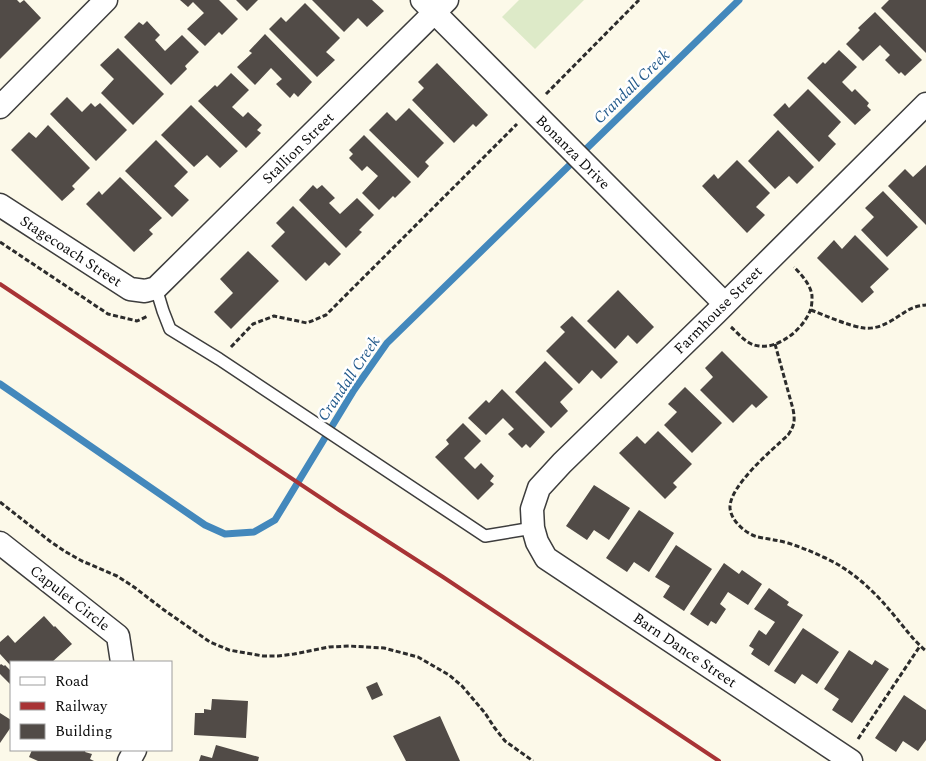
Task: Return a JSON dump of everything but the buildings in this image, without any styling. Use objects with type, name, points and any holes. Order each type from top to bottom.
[{"type":"street","points":[[0,107],[94,4]]},
{"type":"street","name":"Bonanza Drive","points":[[434,4],[546,124],[640,219],[720,308]]},
{"type":"street","name":"Stallion Street","points":[[151,289],[434,4]]},
{"type":"street","name":"Farmhouse Street","points":[[534,528],[532,508],[539,488],[562,462],[926,104]]},
{"type":"street","name":"Stagecoach Street","points":[[0,205],[130,289],[151,289]]},
{"type":"street","name":"Barn Dance Street","points":[[534,528],[537,542],[546,558],[848,759]]},
{"type":"street","name":"Capulet Circle","points":[[0,544],[118,636],[122,661]]},
{"type":"lane","points":[[151,289],[170,329],[219,359],[485,536],[534,528]]},
{"type":"path","points":[[545,95],[639,0]]},
{"type":"path","points":[[219,359],[253,324],[274,316],[307,323],[326,315],[517,123]]},
{"type":"path","points":[[0,242],[108,314],[137,320],[163,311]]},
{"type":"path","points":[[720,308],[747,342],[759,346],[775,344],[793,334],[803,324],[811,310],[812,294],[808,283],[778,250]]},
{"type":"path","points":[[811,310],[866,329],[878,327],[908,310],[926,305]]},
{"type":"path","points":[[775,344],[793,409],[793,427],[788,435],[744,478],[735,491],[730,509],[734,520],[744,530],[757,537],[776,539],[802,547],[832,561],[860,579],[926,651]]},
{"type":"path","points":[[0,502],[66,552],[117,576],[210,642],[229,650],[263,656],[278,656],[329,647],[349,646],[384,648],[418,657],[450,675],[485,713],[505,741],[533,761]]},
{"type":"path","points":[[848,759],[920,646]]},
{"type":"green space","points":[[519,0],[584,0],[535,49],[502,17]]},
{"type":"waterway","name":"Crandall Creek","points":[[0,384],[205,525],[225,534],[254,532],[275,520],[354,390],[387,343],[739,0]]},
{"type":"railway","points":[[0,284],[719,761]]}]
